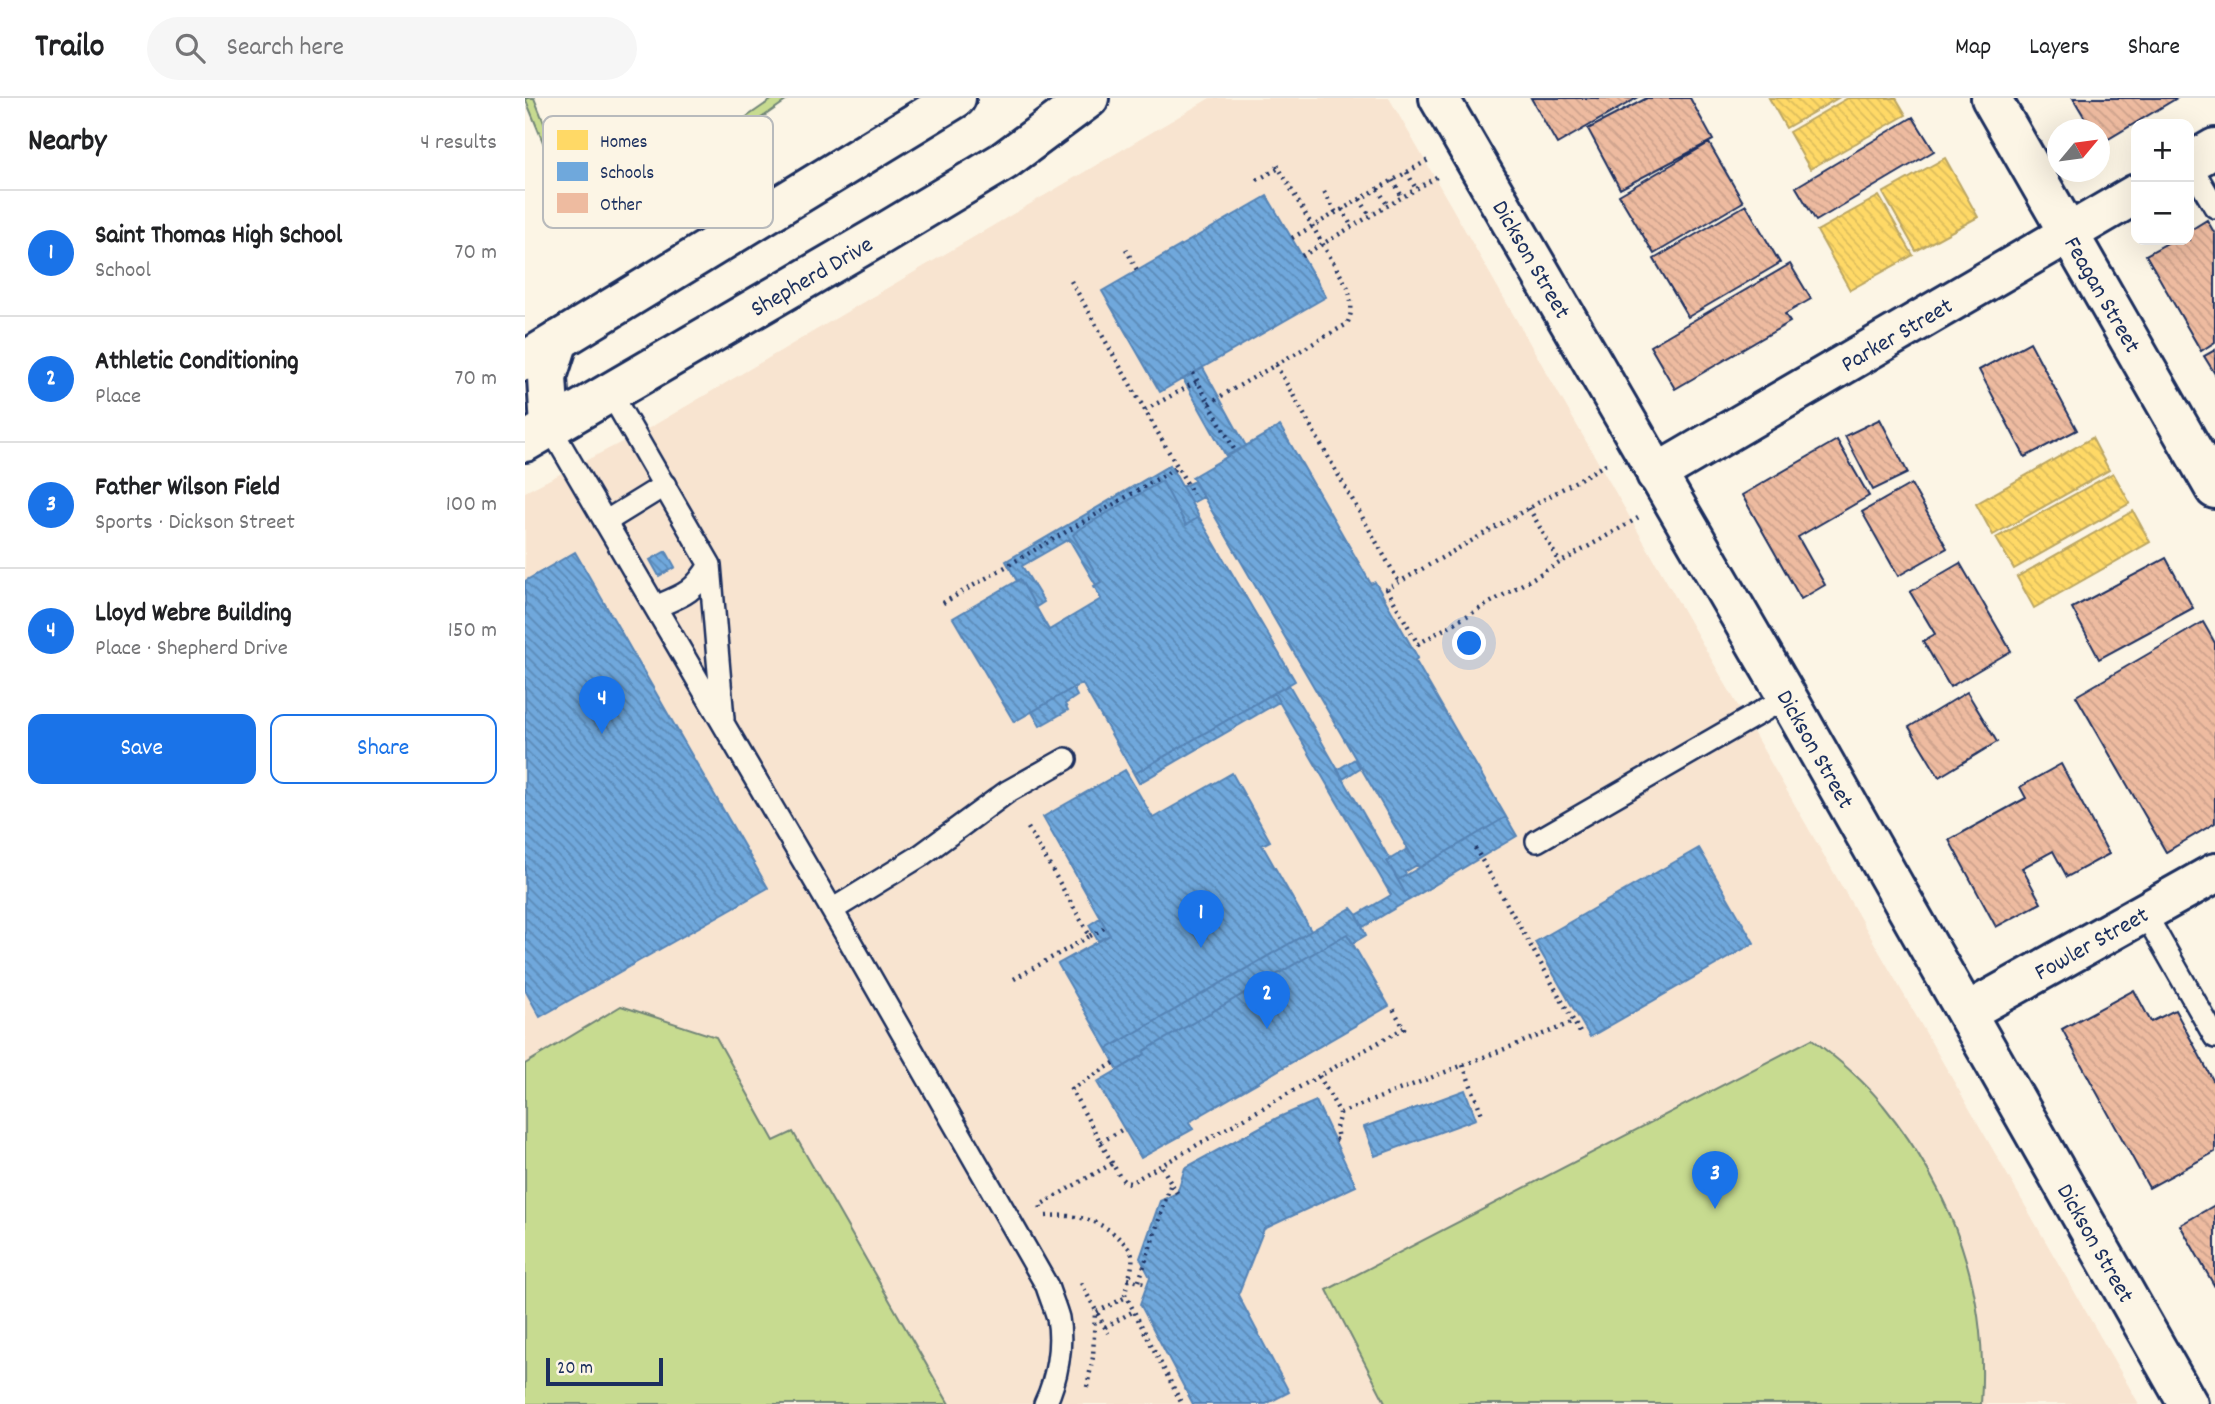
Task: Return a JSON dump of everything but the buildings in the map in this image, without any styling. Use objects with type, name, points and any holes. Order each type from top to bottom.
[{"type":"street","points":[[773,210],[956,98]]},
{"type":"street","name":"Shepherd Drive","points":[[537,435],[1004,161],[1089,98]]},
{"type":"street","name":"Dickson Street","points":[[1439,98],[1787,697],[2188,1404]]},
{"type":"street","name":"Feagan Street","points":[[1991,98],[2215,489]]},
{"type":"street","points":[[2194,160],[2215,148]]},
{"type":"street","name":"Parker Street","points":[[1656,474],[2131,197]]},
{"type":"street","points":[[525,361],[743,228]]},
{"type":"street","points":[[537,435],[547,377],[559,340]]},
{"type":"street","name":"Fowler Street","points":[[1967,1012],[2215,873]]},
{"type":"lane","points":[[2194,171],[2215,207]]},
{"type":"lane","points":[[610,392],[710,565],[723,724]]},
{"type":"lane","points":[[537,435],[605,522],[1047,1286],[1058,1317],[1059,1335],[1057,1363],[1046,1404]]},
{"type":"lane","points":[[605,522],[665,485]]},
{"type":"lane","points":[[655,607],[682,596],[698,585],[710,565]]},
{"type":"lane","points":[[1537,841],[1787,697]]},
{"type":"lane","points":[[832,911],[920,856],[1007,792],[1066,759]]},
{"type":"lane","points":[[2144,912],[2215,1037]]},
{"type":"path","points":[[1291,238],[1434,157]]},
{"type":"path","points":[[1209,403],[1347,324],[1351,316],[1352,305],[1348,288],[1278,165],[1257,180]]},
{"type":"path","points":[[1407,172],[1416,189]]},
{"type":"path","points":[[1302,256],[1443,173]]},
{"type":"path","points":[[1393,180],[1402,197]]},
{"type":"path","points":[[1378,189],[1388,206]]},
{"type":"path","points":[[1324,192],[1336,213]]},
{"type":"path","points":[[1360,199],[1370,216]]},
{"type":"path","points":[[1342,209],[1352,227]]},
{"type":"path","points":[[1126,249],[1137,270]]},
{"type":"path","points":[[1071,281],[1193,494]]},
{"type":"path","points":[[1276,365],[1399,582]]},
{"type":"path","points":[[1193,373],[1235,451]]},
{"type":"path","points":[[1145,410],[1198,381]]},
{"type":"path","points":[[1610,461],[1387,589],[1398,616],[1418,644],[1640,517]]},
{"type":"path","points":[[943,603],[1178,467]]},
{"type":"path","points":[[1529,508],[1560,563]]},
{"type":"path","points":[[1027,827],[1090,936]]},
{"type":"path","points":[[1475,848],[1582,1036]]},
{"type":"path","points":[[1014,979],[1105,927]]},
{"type":"path","points":[[1114,1063],[1071,1089],[1125,1182],[1131,1183],[1404,1028],[1392,1007]]},
{"type":"path","points":[[1340,1113],[1574,1022]]},
{"type":"path","points":[[1463,1065],[1483,1117]]},
{"type":"path","points":[[1319,1076],[1340,1113],[1336,1128],[1338,1139],[1335,1140]]},
{"type":"path","points":[[1101,1142],[1125,1128]]},
{"type":"path","points":[[1052,1227],[1040,1205],[1113,1163]]},
{"type":"path","points":[[1162,1167],[1177,1193]]},
{"type":"path","points":[[1139,1281],[1171,1183]]},
{"type":"path","points":[[1046,1216],[1081,1217],[1099,1223],[1116,1235],[1130,1250],[1133,1257],[1126,1297],[1182,1404]]},
{"type":"path","points":[[1077,1274],[1108,1333]]},
{"type":"path","points":[[1128,1279],[1148,1284]]},
{"type":"path","points":[[1097,1312],[1126,1297]]},
{"type":"path","points":[[1105,1327],[1134,1311]]},
{"type":"shaded area","points":[[1210,98],[1389,98],[2139,1404],[525,1404],[525,492],[651,427]]},
{"type":"green space","points":[[525,98],[534,98],[543,120],[543,142]]},
{"type":"green space","points":[[774,98],[790,98],[764,116],[748,116]]},
{"type":"green space","points":[[621,1006],[716,1037],[774,1141],[793,1132],[949,1404],[525,1404],[525,1064]]},
{"type":"green space","points":[[1812,1039],[1859,1078],[1876,1096],[1908,1138],[1947,1208],[1972,1283],[1979,1323],[1981,1404],[1386,1404],[1327,1290]]},
{"type":"place","name":"Lloyd Webre Building","points":[[602,734]]},
{"type":"place","name":"Saint Thomas High School","points":[[1201,948]]},
{"type":"place","name":"Athletic Conditioning","points":[[1267,1029]]},
{"type":"place","name":"Father Wilson Field","points":[[1715,1209]]}]
